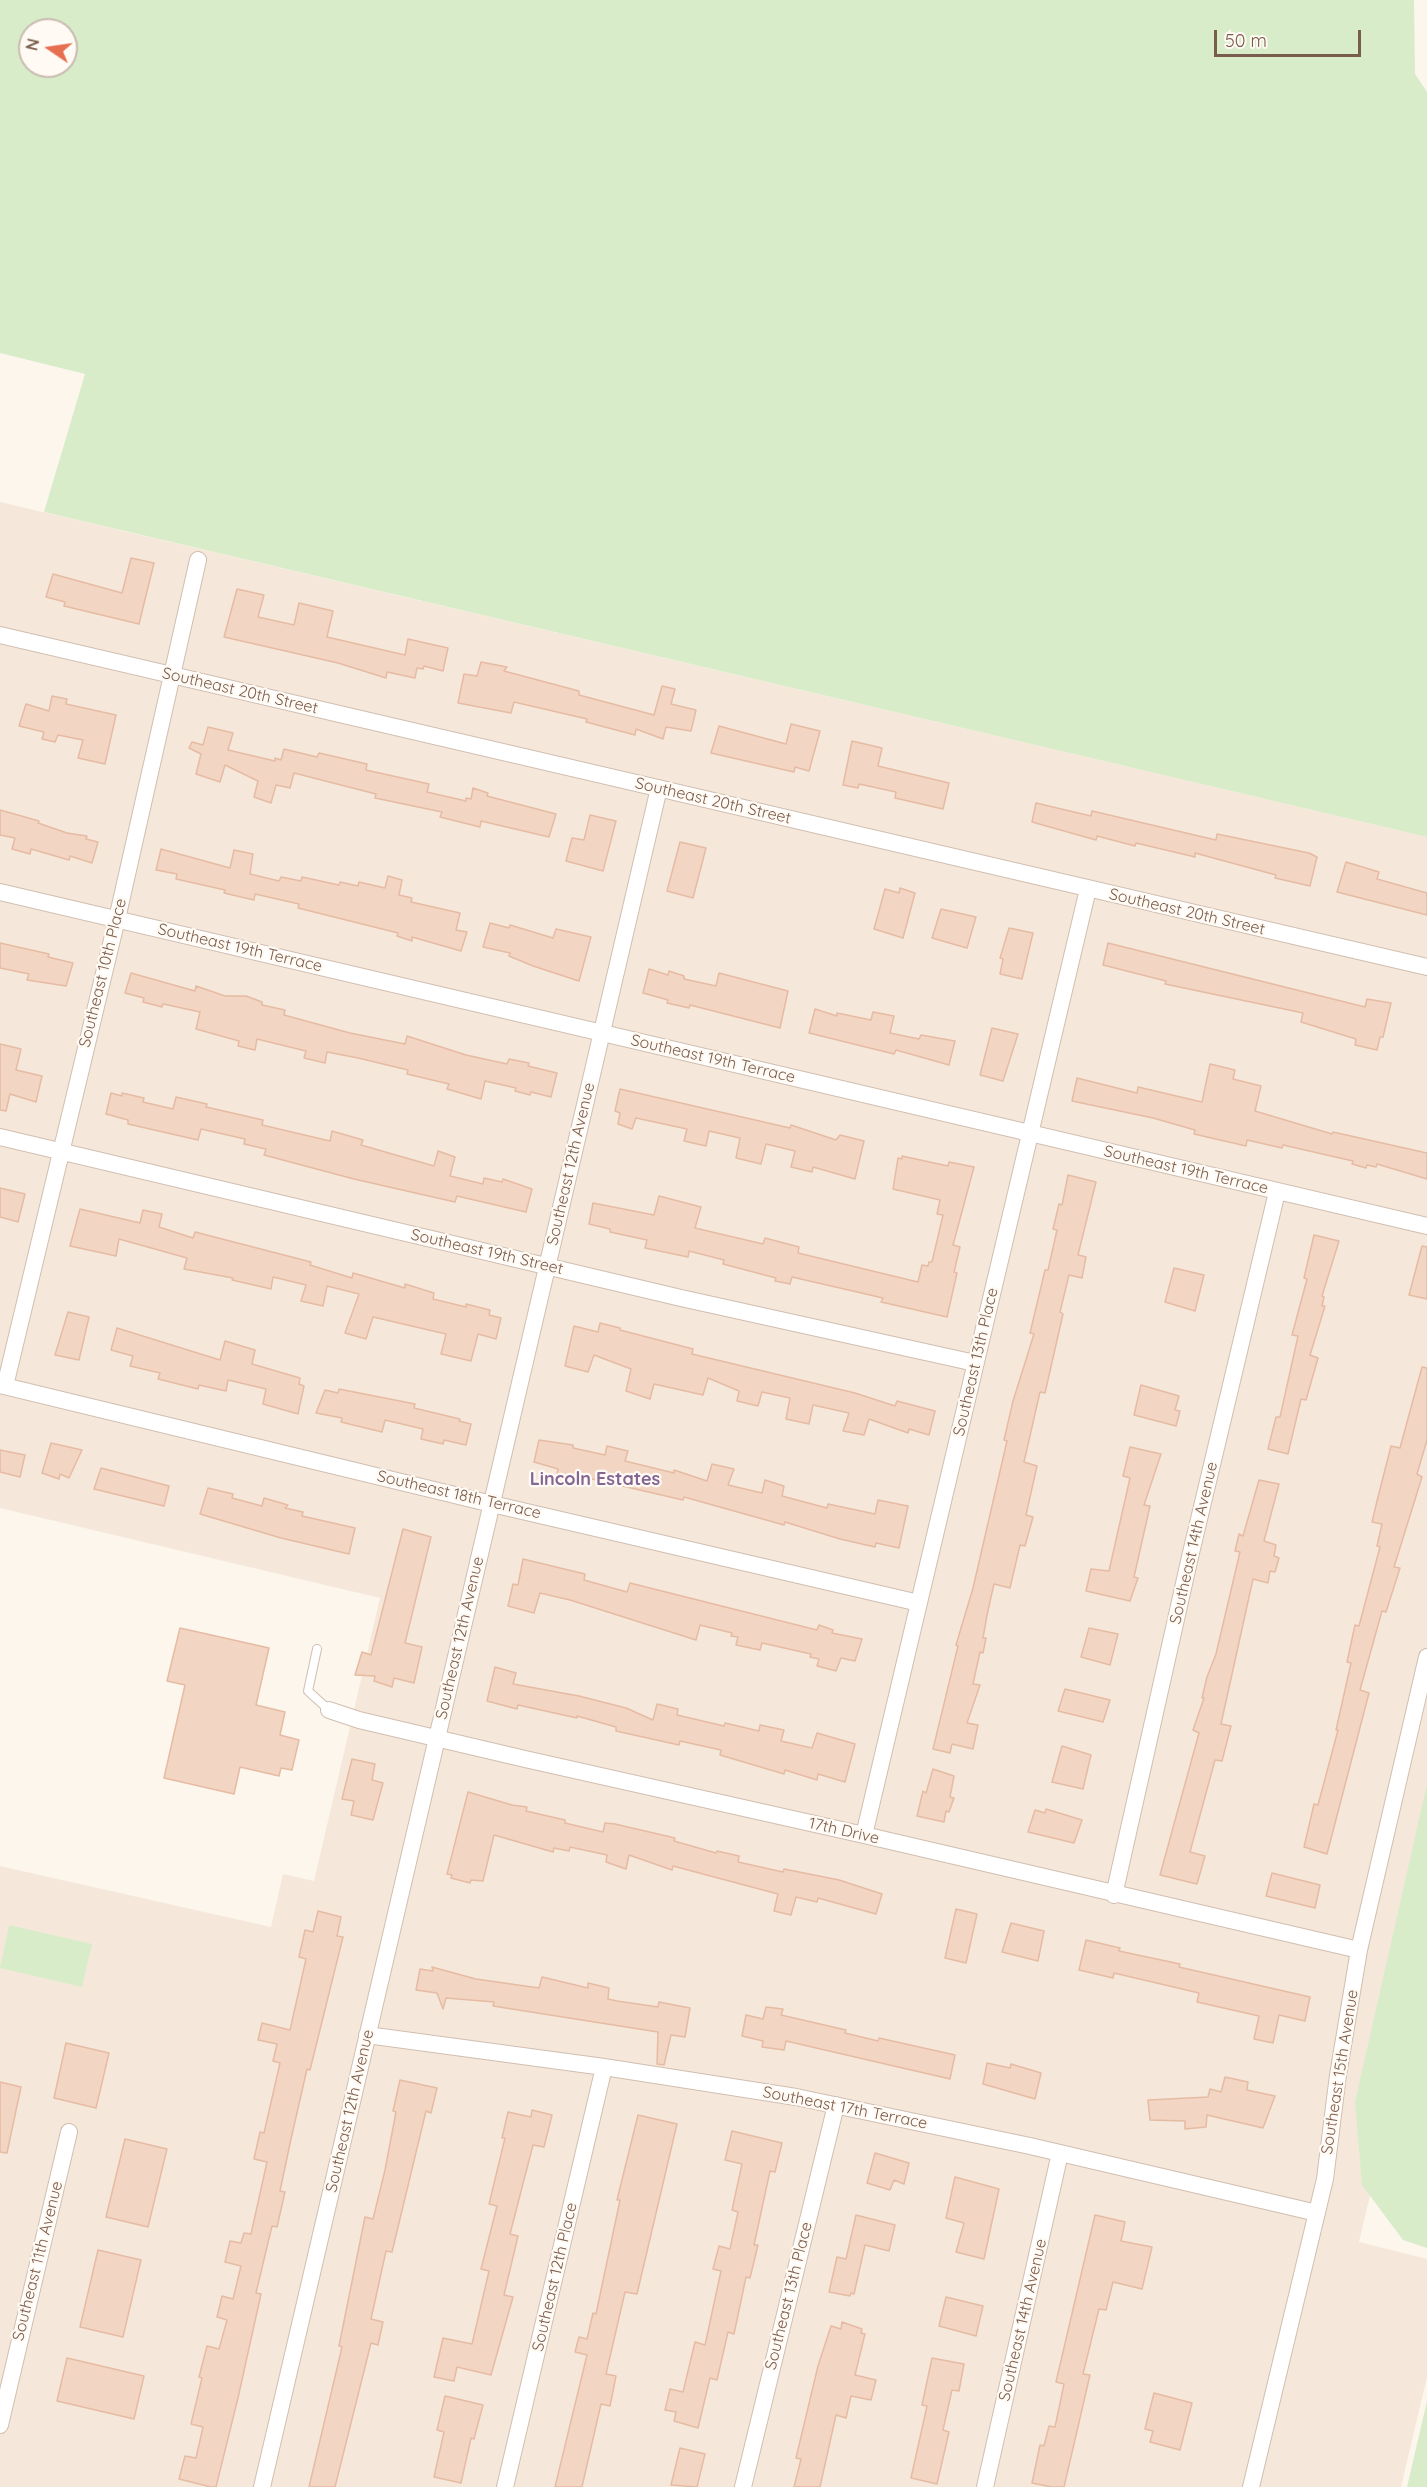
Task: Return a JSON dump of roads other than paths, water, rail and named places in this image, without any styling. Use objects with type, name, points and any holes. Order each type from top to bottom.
[{"type":"street","name":"Southeast 10th Place","points":[[3,1385],[117,919],[198,560]]},
{"type":"street","name":"Southeast 20th Street","points":[[0,634],[1427,967]]},
{"type":"street","name":"Southeast 12th Avenue","points":[[262,2487],[659,788]]},
{"type":"street","name":"Southeast 13th Place","points":[[864,1835],[1088,889]]},
{"type":"street","name":"Southeast 19th Terrace","points":[[0,892],[1427,1226]]},
{"type":"street","name":"Southeast 19th Street","points":[[0,1137],[975,1364]]},
{"type":"street","name":"Southeast 14th Avenue","points":[[1114,1895],[1190,1557],[1277,1192]]},
{"type":"street","name":"Southeast 18th Terrace","points":[[3,1385],[492,1504],[919,1603]]},
{"type":"street","name":"Southeast 15th Avenue","points":[[1251,2487],[1317,2213],[1359,1950],[1427,1657]]},
{"type":"street","name":"17th Drive","points":[[329,1710],[437,1738],[1359,1950]]},
{"type":"street","name":"Southeast 17th Terrace","points":[[368,2035],[604,2067],[796,2097],[1060,2153],[1317,2213]]},
{"type":"street","name":"Southeast 12th Place","points":[[505,2487],[604,2067]]},
{"type":"street","name":"Southeast 13th Place","points":[[743,2487],[836,2105]]},
{"type":"street","name":"Southeast 11th Avenue","points":[[0,2425],[69,2132]]},
{"type":"street","name":"Southeast 14th Avenue","points":[[985,2487],[1060,2153]]},
{"type":"lane","points":[[317,1648],[308,1691],[329,1710]]},
{"type":"district","name":"Lincoln Estates","points":[[595,1480]]}]
